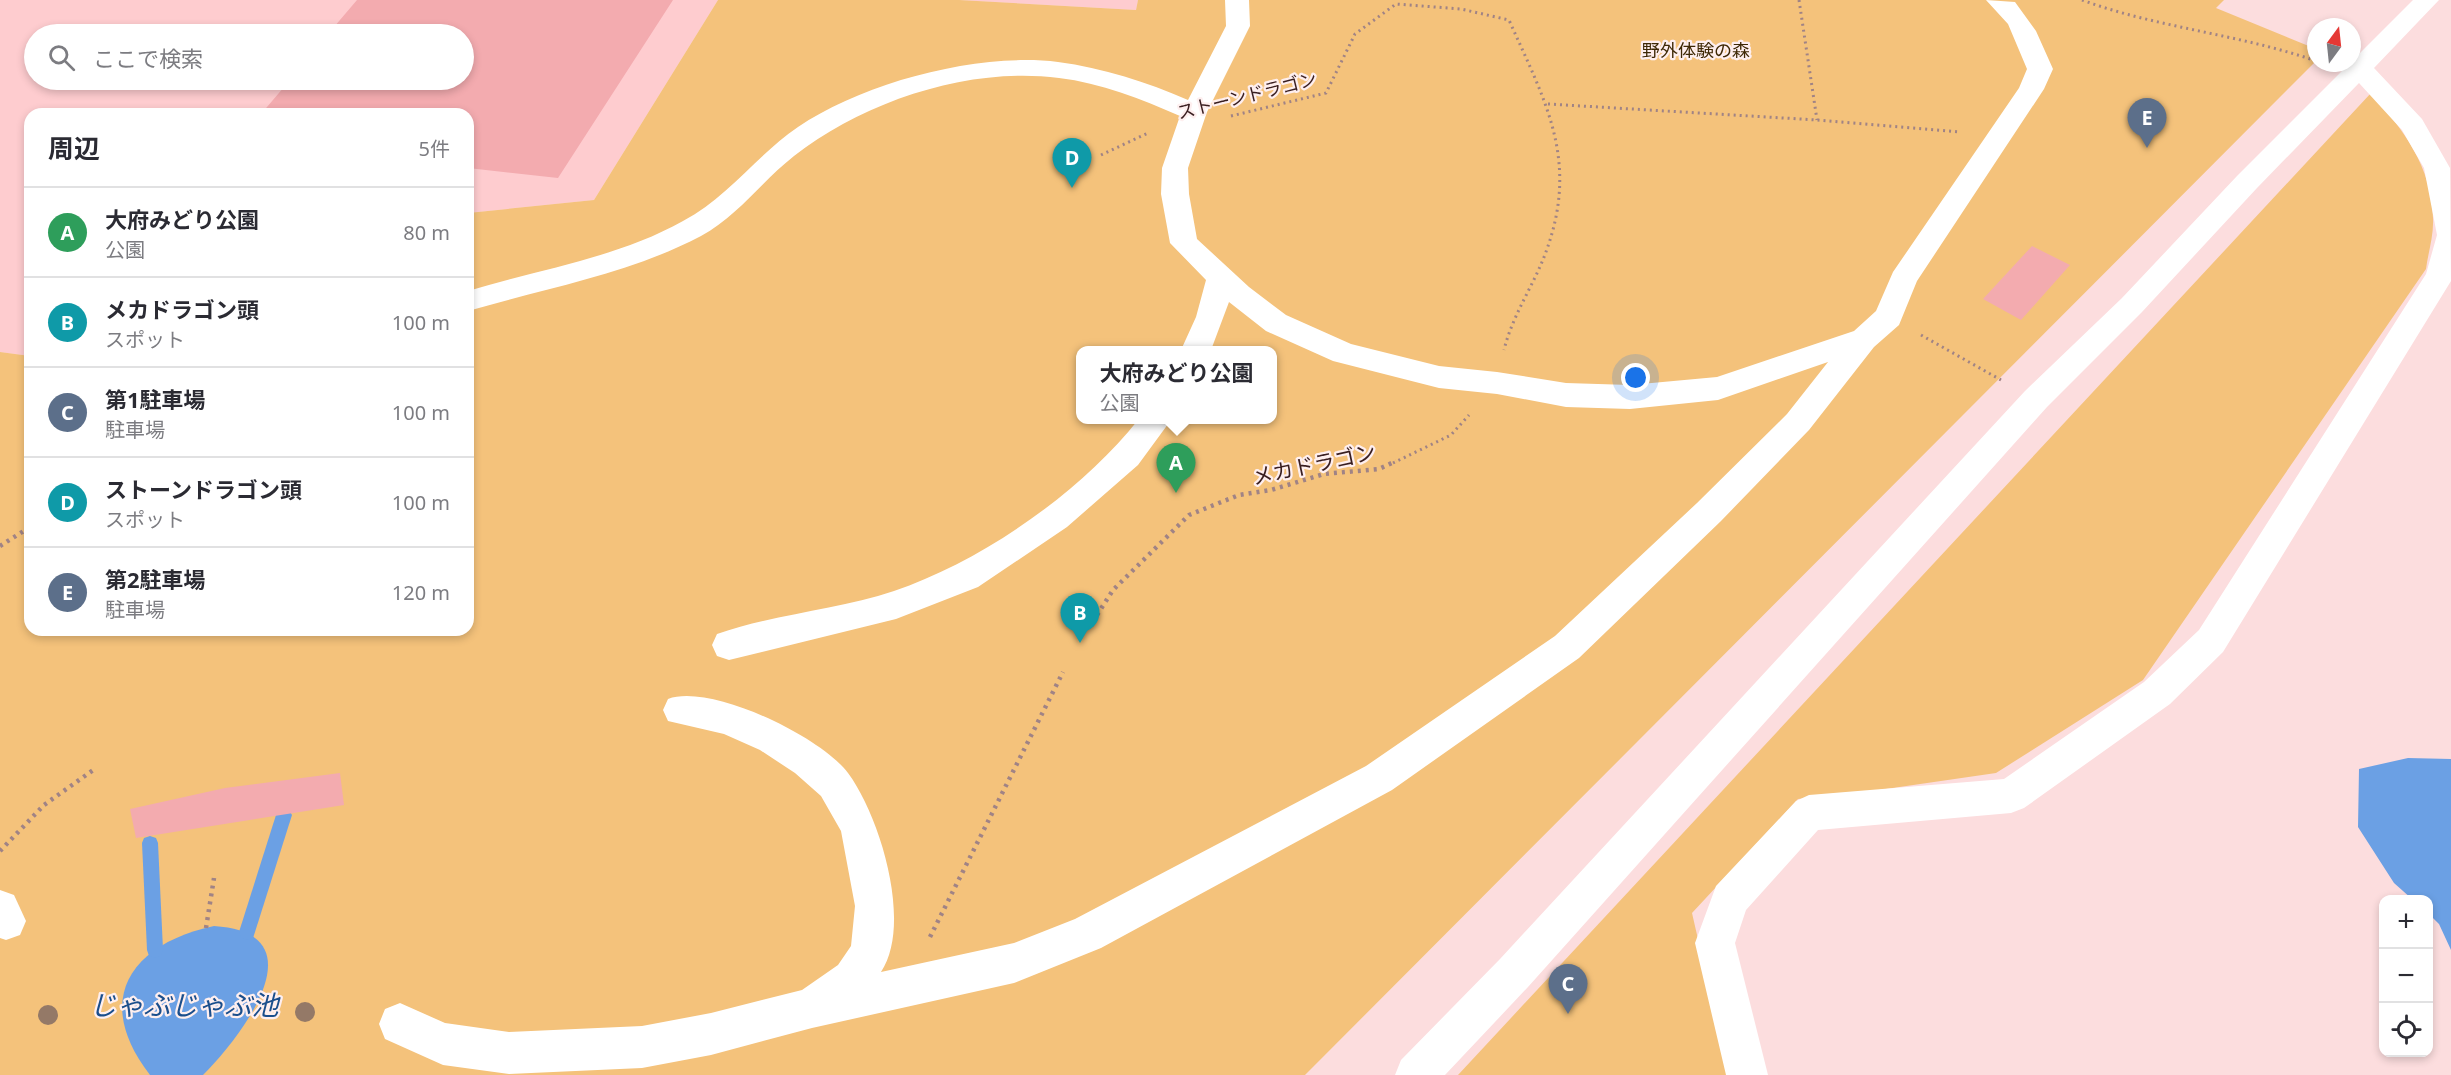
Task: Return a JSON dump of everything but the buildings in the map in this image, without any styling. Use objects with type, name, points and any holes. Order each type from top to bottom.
[{"type":"street","points":[[1237,0],[1238,26],[1192,119],[1175,168],[1175,194],[1184,243],[1276,323],[1344,353],[1439,377],[1497,383],[1566,395],[1630,397],[1718,388],[1877,328]]},
{"type":"street","points":[[400,1024],[443,1044],[519,1053],[642,1047],[711,1034],[812,1008],[1014,963],[1087,934],[1379,778],[1567,647],[1709,513],[1798,422],[1877,328],[1903,279],[2031,89],[2040,69],[2026,32],[2011,10],[1998,0]]},
{"type":"street","points":[[2361,66],[2427,0]]},
{"type":"street","points":[[474,299],[517,285],[595,265],[669,240],[717,214],[739,190],[784,149],[820,124],[860,106],[954,76],[1037,68],[1073,73],[1136,90],[1192,119]]},
{"type":"street","points":[[1747,1075],[1715,943],[1730,899],[1809,813],[2011,796],[2157,693],[2211,641],[2440,275],[2451,235],[2437,168],[2413,125],[2361,70]]},
{"type":"street","points":[[1416,1075],[1514,973],[2036,399],[2132,305],[2355,72]]},
{"type":"street","points":[[1198,346],[1211,317],[1221,277]]},
{"type":"street","points":[[729,645],[896,606],[966,577],[1055,518],[1127,456],[1152,424]]},
{"type":"street","points":[[681,710],[727,718],[773,738],[808,761],[834,784],[859,827],[875,906],[870,953],[852,979],[812,1008]]},
{"type":"path","points":[[1799,0],[1817,120]]},
{"type":"path","points":[[2082,0],[2164,24],[2283,48],[2307,57]]},
{"type":"path","name":"ストーンドラゴン","points":[[1101,155],[1142,134],[1192,119],[1326,93],[1355,34],[1396,4],[1461,9],[1509,20],[1531,72],[1548,104]]},
{"type":"path","points":[[1497,383],[1508,327],[1546,252],[1559,214],[1561,152],[1548,104],[1817,120],[1998,135]]},
{"type":"path","points":[[1877,328],[2036,399]]},
{"type":"path","name":"メカドラゴン","points":[[1097,615],[1113,590],[1189,515],[1239,495],[1271,490],[1324,474],[1379,469],[1451,435],[1497,383]]},
{"type":"path","points":[[0,546],[24,531]]},
{"type":"path","points":[[904,988],[1063,672]]},
{"type":"path","points":[[0,852],[28,818],[54,795],[96,768]]},
{"type":"path","points":[[206,928],[214,878]]},
{"type":"shaded area","points":[[0,0],[718,0],[594,200],[474,212],[474,108],[24,108],[24,355],[0,352]]},
{"type":"shaded area","points":[[959,0],[1138,0],[1136,10]]},
{"type":"green space","name":"野外体験の森","points":[[718,0],[959,0],[1136,10],[1138,0],[2224,0],[2216,8],[2307,45],[2307,70],[1305,1075],[0,1075],[0,352],[24,355],[24,636],[474,636],[474,212],[594,200]]},
{"type":"green space","points":[[2371,93],[2414,150],[2427,182],[2433,224],[2426,269],[2143,680],[1996,773],[1798,799],[1692,913],[1729,1075],[1458,1075]]},
{"type":"water","points":[[2408,758],[2451,759],[2451,950],[2439,924],[2433,918],[2433,895],[2408,895],[2394,883],[2358,827],[2359,769]]},
{"type":"water","name":"じゃぶじゃぶ池","points":[[214,926],[246,933],[263,947],[268,966],[263,989],[252,1013],[236,1037],[203,1075],[150,1075],[133,1048],[124,1023],[123,1000],[129,979],[142,961],[160,946],[185,934]]},
{"type":"waterway","points":[[247,932],[284,815]]},
{"type":"waterway","points":[[150,843],[155,950]]},
{"type":"place","name":"第2駐車場","points":[[2147,148]]},
{"type":"place","name":"ストーンドラゴン頭","points":[[1072,188]]},
{"type":"place","name":"大府みどり公園","points":[[1176,493]]},
{"type":"place","name":"メカドラゴン頭","points":[[1080,643]]},
{"type":"place","name":"第1駐車場","points":[[1568,1014]]}]
